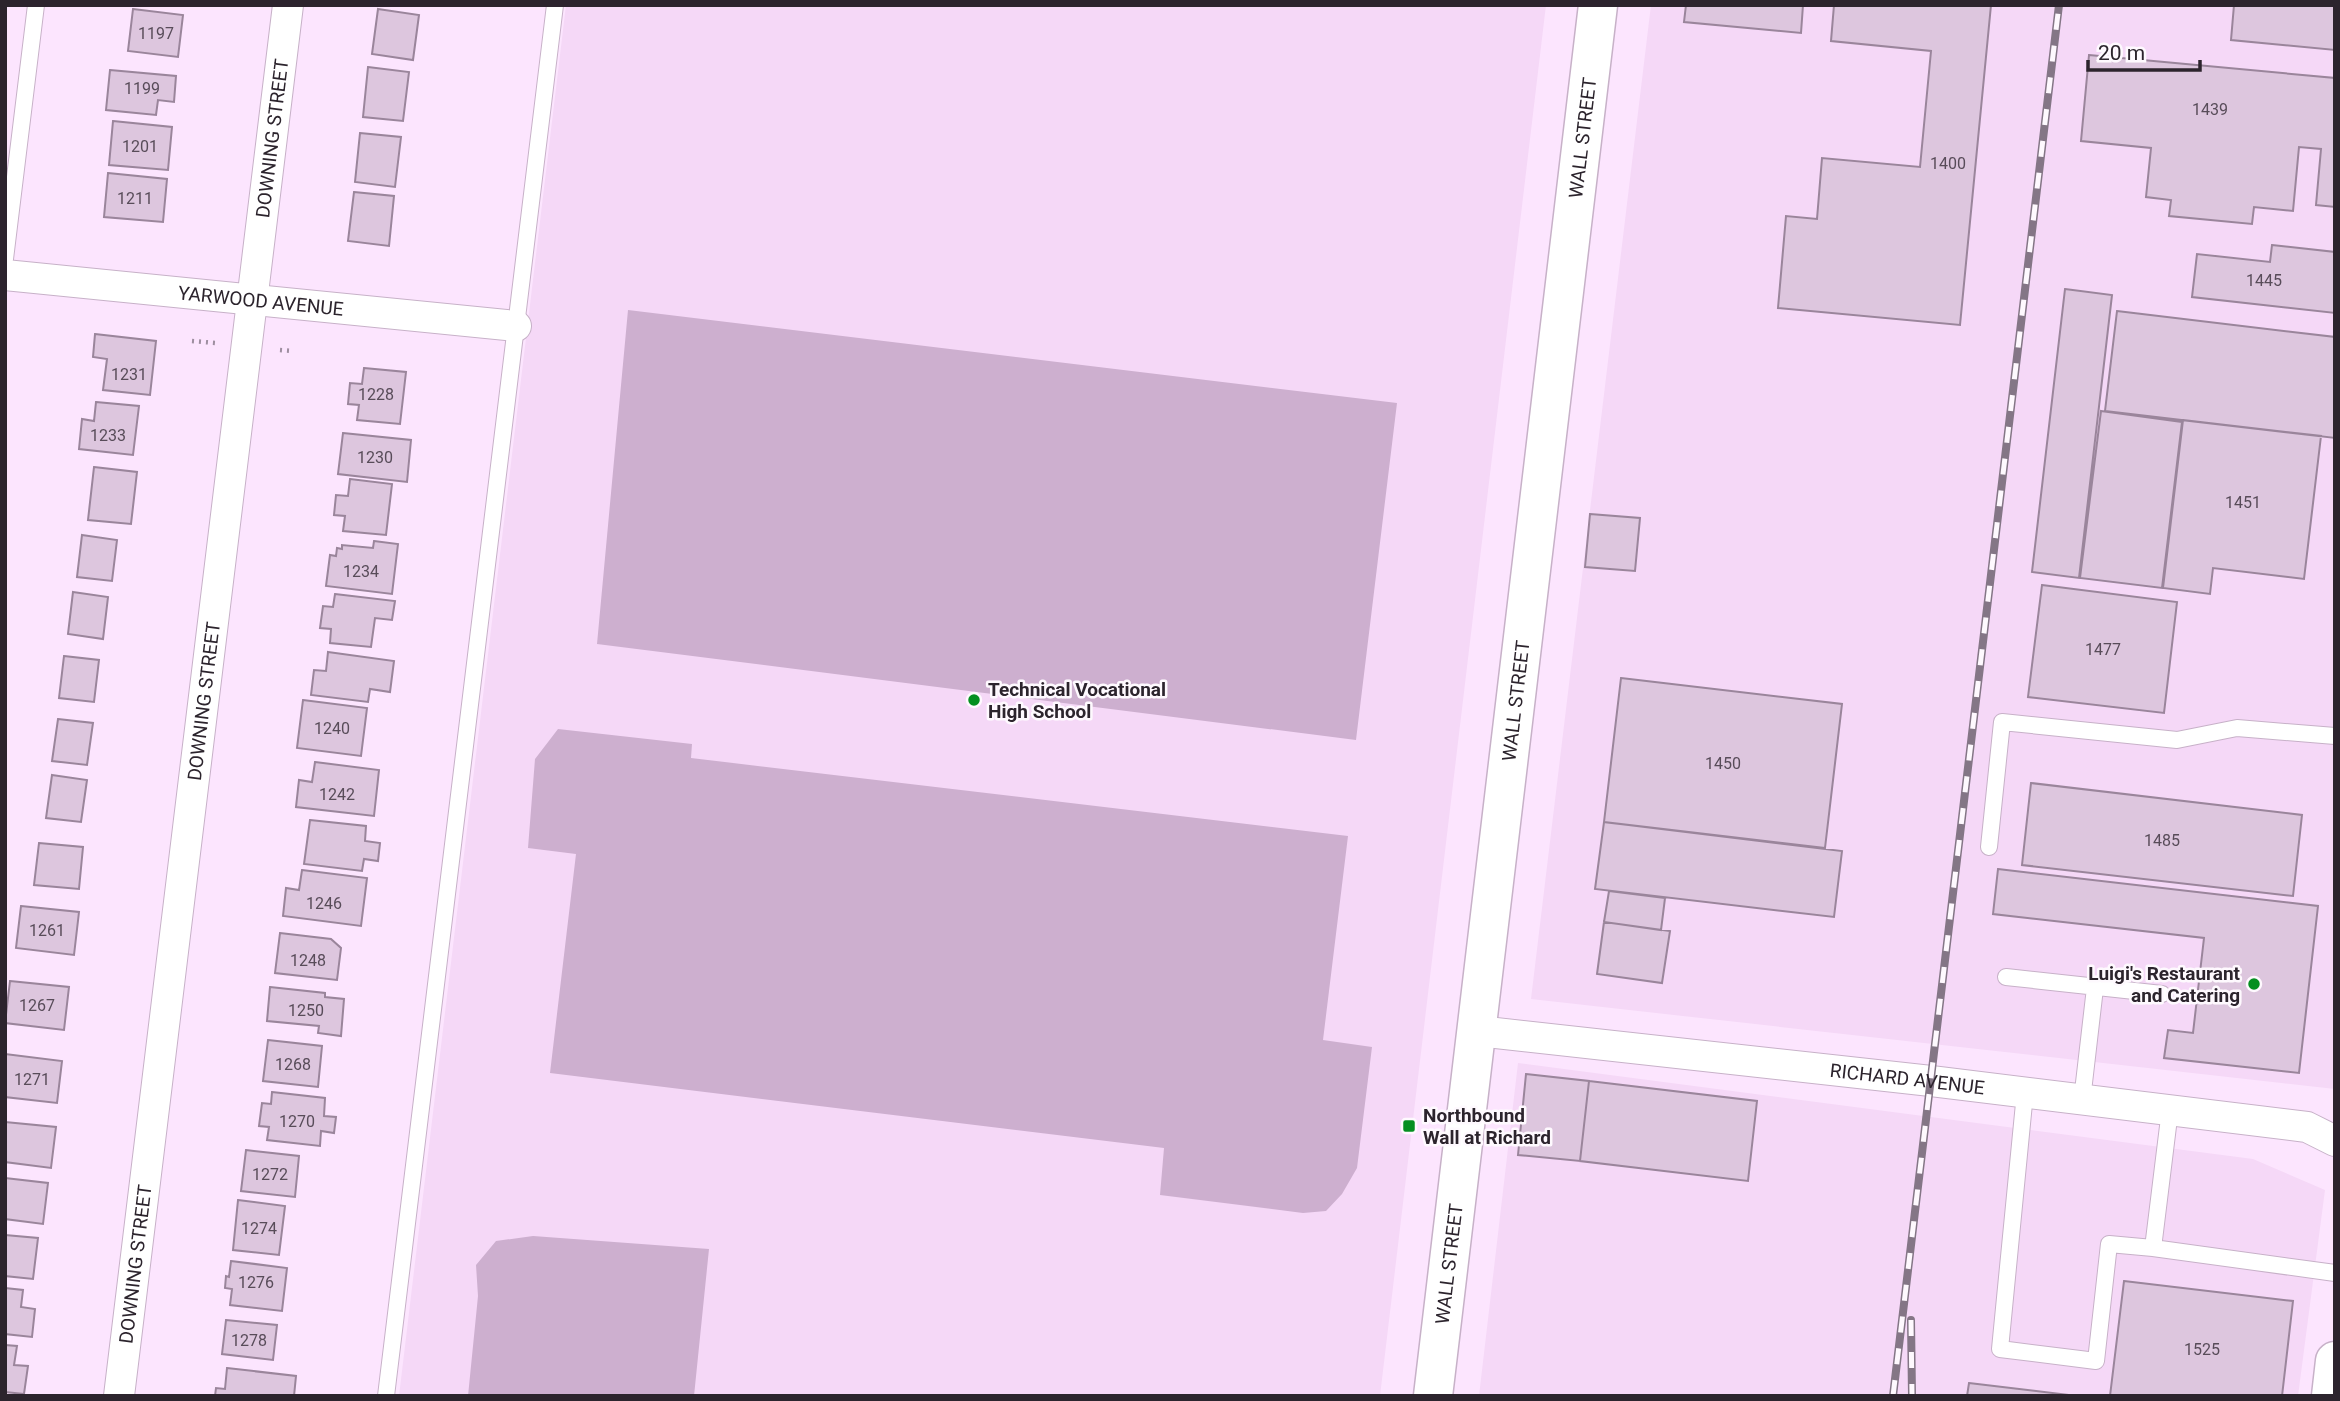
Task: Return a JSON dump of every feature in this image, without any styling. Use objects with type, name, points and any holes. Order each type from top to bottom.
[{"type":"main road","name":"WALL STREET","points":[[1433,1396],[1598,5]]},
{"type":"main road","points":[[2331,1396],[2335,1361]]},
{"type":"street","name":"DOWNING STREET","points":[[119,1396],[288,5]]},
{"type":"street","name":"YARWOOD AVENUE","points":[[5,275],[516,326]]},
{"type":"street","name":"RICHARD AVENUE","points":[[1478,1031],[2307,1126],[2335,1141]]},
{"type":"lane","points":[[5,259],[36,5]]},
{"type":"lane","points":[[386,1396],[555,5]]},
{"type":"lane","points":[[1989,847],[2002,722],[2177,740],[2237,728],[2335,736]]},
{"type":"lane","points":[[2006,977],[2162,993]]},
{"type":"lane","points":[[2082,1100],[2095,988]]},
{"type":"lane","points":[[2025,1093],[2000,1349],[2095,1361],[2109,1244],[2335,1273]]},
{"type":"lane","points":[[2154,1248],[2169,1110]]},
{"type":"shaded area","name":"Technical Vocational High School","points":[[566,5],[1546,5],[1380,1396],[399,1396]]},
{"type":"shaded area","points":[[1651,5],[2335,5],[2335,1089],[1531,999]]},
{"type":"shaded area","points":[[628,310],[1397,403],[1356,740],[597,644]]},
{"type":"shaded area","points":[[558,729],[692,744],[691,758],[1348,836],[1323,1040],[1372,1047],[1357,1168],[1342,1194],[1326,1211],[1303,1213],[1160,1195],[1164,1148],[550,1073],[576,854],[528,848],[535,759]]},
{"type":"shaded area","points":[[1518,1063],[2253,1159],[2325,1190],[2298,1396],[1479,1396]]},
{"type":"shaded area","points":[[533,1236],[709,1249],[694,1396],[468,1396],[478,1296],[476,1265],[496,1241]]},
{"type":"building","points":[[1686,5],[1803,5],[1801,33],[1684,22]]},
{"type":"building","points":[[1834,5],[1991,5],[1960,325],[1778,308],[1786,216],[1817,219],[1822,158],[1920,167],[1931,51],[1831,41]]},
{"type":"building","points":[[2234,5],[2335,5],[2335,50],[2231,40]]},
{"type":"building","points":[[133,9],[183,15],[178,57],[128,51]]},
{"type":"building","points":[[378,9],[419,15],[413,60],[372,54]]},
{"type":"building","points":[[2089,55],[2335,78],[2335,207],[2316,205],[2321,149],[2299,147],[2293,211],[2254,207],[2252,224],[2169,216],[2171,200],[2146,197],[2151,148],[2081,141]]},
{"type":"building","points":[[368,67],[409,72],[403,121],[363,117]]},
{"type":"building","points":[[110,70],[176,76],[174,102],[158,100],[156,115],[106,110]]},
{"type":"building","points":[[113,121],[172,127],[168,170],[109,165]]},
{"type":"building","points":[[360,133],[401,137],[395,187],[355,182]]},
{"type":"building","points":[[108,173],[167,179],[163,222],[104,217]]},
{"type":"building","points":[[354,192],[394,196],[389,246],[348,241]]},
{"type":"building","points":[[2272,245],[2335,252],[2335,313],[2192,297],[2197,254],[2270,262]]},
{"type":"building","points":[[2065,289],[2112,295],[2079,578],[2032,572]]},
{"type":"building","points":[[2117,311],[2335,337],[2335,438],[2105,411]]},
{"type":"building","points":[[95,334],[156,341],[150,395],[103,390],[107,359],[93,357]]},
{"type":"building","points":[[364,368],[406,372],[400,424],[357,420],[359,405],[348,404],[350,383],[362,384]]},
{"type":"building","points":[[96,402],[139,406],[133,455],[79,449],[82,419],[94,421]]},
{"type":"building","points":[[2101,411],[2182,422],[2162,588],[2080,578]]},
{"type":"building","points":[[2183,420],[2321,436],[2304,579],[2213,568],[2210,594],[2163,588]]},
{"type":"building","points":[[343,433],[411,440],[407,482],[338,474]]},
{"type":"building","points":[[94,467],[137,472],[131,524],[88,520]]},
{"type":"building","points":[[350,479],[392,484],[386,535],[343,531],[345,516],[334,515],[336,495],[348,496]]},
{"type":"building","points":[[1590,514],[1640,518],[1635,571],[1585,567]]},
{"type":"building","points":[[82,535],[117,540],[112,581],[77,577]]},
{"type":"building","points":[[374,541],[398,544],[392,594],[326,586],[330,555],[336,556],[337,548],[342,549],[342,545],[373,548]]},
{"type":"building","points":[[2042,585],[2177,602],[2164,713],[2028,697]]},
{"type":"building","points":[[73,592],[108,597],[103,639],[68,634]]},
{"type":"building","points":[[335,594],[395,601],[392,620],[375,618],[371,647],[330,643],[331,629],[320,628],[323,606],[333,607]]},
{"type":"building","points":[[328,652],[394,661],[390,692],[370,689],[368,702],[311,695],[314,670],[326,671]]},
{"type":"building","points":[[64,656],[99,660],[94,702],[59,698]]},
{"type":"building","points":[[1621,678],[1842,704],[1825,848],[1604,822]]},
{"type":"building","points":[[303,700],[367,708],[361,756],[297,748]]},
{"type":"building","points":[[58,719],[93,723],[87,765],[52,761]]},
{"type":"building","points":[[315,762],[379,770],[374,816],[296,807],[299,780],[312,782]]},
{"type":"building","points":[[52,775],[87,780],[81,822],[46,818]]},
{"type":"building","points":[[2031,783],[2302,815],[2293,896],[2022,865]]},
{"type":"building","points":[[310,820],[366,826],[365,841],[380,843],[378,861],[364,859],[362,871],[304,864]]},
{"type":"building","points":[[1604,822],[1842,851],[1834,917],[1595,889]]},
{"type":"building","points":[[39,843],[83,847],[79,889],[34,885]]},
{"type":"building","name":"Luigi's Restaurant and Catering","points":[[1998,869],[2318,906],[2299,1073],[2164,1058],[2168,1030],[2193,1033],[2204,938],[1993,914]]},
{"type":"building","points":[[302,870],[367,878],[361,926],[283,916],[286,888],[299,890]]},
{"type":"building","points":[[1609,891],[1665,898],[1661,930],[1604,922]]},
{"type":"building","points":[[21,906],[79,912],[74,955],[16,948]]},
{"type":"building","points":[[1604,922],[1670,931],[1662,983],[1597,974]]},
{"type":"building","points":[[280,933],[331,939],[341,948],[337,980],[275,973]]},
{"type":"building","points":[[10,981],[69,987],[64,1030],[5,1023]]},
{"type":"building","points":[[270,987],[325,993],[325,997],[344,999],[341,1036],[318,1033],[319,1026],[267,1021]]},
{"type":"building","points":[[268,1040],[322,1046],[318,1087],[263,1081]]},
{"type":"building","points":[[5,1054],[62,1061],[57,1103],[5,1097]]},
{"type":"building","points":[[1526,1074],[1589,1081],[1580,1161],[1518,1155]]},
{"type":"building","points":[[1589,1081],[1757,1101],[1748,1181],[1580,1161]]},
{"type":"building","points":[[272,1092],[325,1098],[324,1116],[336,1117],[334,1133],[321,1131],[320,1146],[267,1140],[269,1127],[259,1126],[262,1103],[271,1104]]},
{"type":"building","points":[[5,1122],[56,1127],[51,1168],[5,1162]]},
{"type":"building","points":[[246,1150],[299,1156],[295,1197],[241,1191]]},
{"type":"building","points":[[5,1178],[48,1183],[43,1224],[5,1219]]},
{"type":"building","points":[[238,1200],[285,1206],[279,1255],[233,1250]]},
{"type":"building","points":[[5,1235],[38,1238],[33,1279],[5,1276]]},
{"type":"building","points":[[231,1261],[287,1268],[282,1311],[230,1305],[232,1289],[225,1288]]},
{"type":"building","points":[[2124,1281],[2293,1301],[2282,1396],[2110,1396]]},
{"type":"building","points":[[5,1288],[23,1290],[21,1307],[35,1309],[32,1337],[5,1334]]},
{"type":"building","points":[[226,1320],[277,1325],[273,1360],[222,1354]]},
{"type":"building","points":[[5,1345],[17,1346],[14,1365],[28,1366],[24,1394],[5,1392]]},
{"type":"building","points":[[227,1368],[296,1376],[294,1396],[215,1396],[216,1388],[225,1389]]},
{"type":"building","points":[[1969,1383],[2077,1396],[1967,1396]]},
{"type":"railway","points":[[1893,1396],[2059,5]]},
{"type":"railway","points":[[1911,1320],[1912,1396]]},
{"type":"place","name":"Technical Vocational High School","points":[[974,700]]},
{"type":"place","name":"Luigi's Restaurant and Catering","points":[[2254,984]]},
{"type":"place","name":"Northbound Wall at Richard","points":[[1409,1126]]}]
